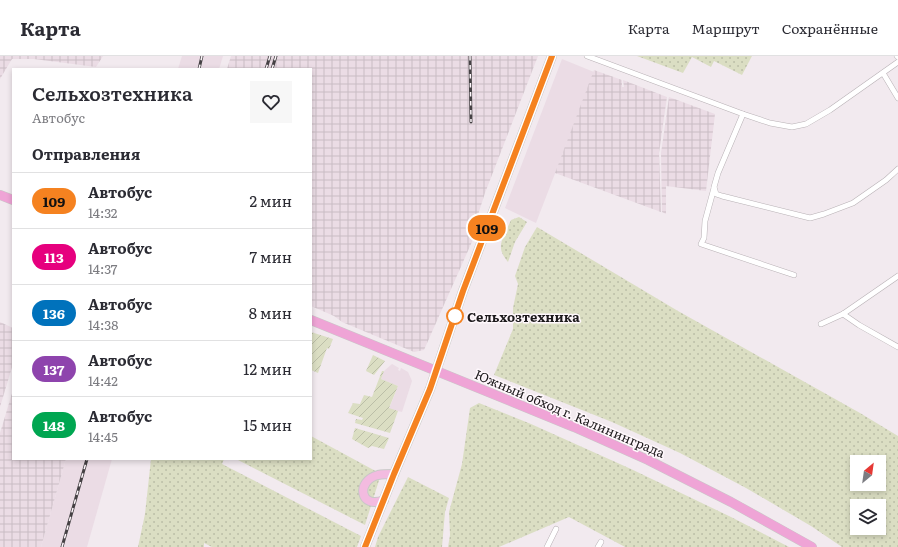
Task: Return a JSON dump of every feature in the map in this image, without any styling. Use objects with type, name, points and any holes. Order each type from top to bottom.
[{"type":"highway","points":[[0,195],[12,200]]},
{"type":"highway","name":"Южный обход г. Калининграда","points":[[312,320],[574,427],[648,460],[731,502],[812,547]]},
{"type":"main road","points":[[365,547],[430,389],[463,291],[552,56]]},
{"type":"main road","points":[[384,500],[374,503],[368,501],[364,496],[363,488],[365,483],[371,478],[378,475],[394,474]]},
{"type":"street","points":[[587,56],[744,114],[770,123],[792,127],[806,124],[830,110],[898,62]]},
{"type":"street","points":[[883,74],[898,98]]},
{"type":"street","points":[[744,114],[718,173],[705,221],[704,238],[701,244],[794,275]]},
{"type":"street","points":[[714,187],[716,194],[722,196],[810,218],[853,203],[886,180],[898,169]]},
{"type":"street","points":[[822,324],[843,314],[898,276]]},
{"type":"street","points":[[843,314],[898,347]]},
{"type":"street","points":[[547,547],[556,529]]},
{"type":"shaded area","points":[[0,56],[103,56],[96,67],[34,59],[12,59],[0,79]]},
{"type":"shaded area","points":[[182,56],[223,56],[219,68],[178,68]]},
{"type":"shaded area","points":[[231,56],[538,56],[485,193],[475,224],[475,235],[424,350],[414,352],[342,322],[334,316],[312,306],[312,68],[227,68]]},
{"type":"shaded area","points":[[562,59],[594,72],[536,223],[505,208]]},
{"type":"shaded area","points":[[594,70],[622,80],[622,87],[624,87],[623,80],[667,97],[659,153],[661,212],[555,173]]},
{"type":"shaded area","points":[[669,97],[715,114],[706,191],[666,186],[666,214],[662,212],[661,153]]},
{"type":"shaded area","points":[[0,322],[12,328],[12,367],[0,407]]},
{"type":"shaded area","points":[[392,364],[399,368],[398,370],[400,371],[401,368],[408,372],[412,381],[402,412],[389,409],[398,386],[381,379],[384,371]]},
{"type":"shaded area","points":[[12,393],[12,460],[66,460],[41,547],[0,547],[0,433]]},
{"type":"shaded area","points":[[66,460],[112,460],[87,547],[41,547]]},
{"type":"green space","points":[[637,56],[752,56],[742,75],[714,61],[711,67],[692,57],[683,73]]},
{"type":"green space","points":[[519,217],[527,222],[515,242],[508,262],[503,255],[501,245],[504,234],[511,220]]},
{"type":"green space","points":[[537,227],[678,311],[860,413],[898,436],[898,547],[842,547],[811,526],[746,488],[680,453],[612,422],[494,375],[513,329],[513,308],[518,284],[515,276],[525,247]]},
{"type":"green space","points":[[312,332],[333,339],[329,349],[327,348],[318,373],[312,370]]},
{"type":"green space","points":[[373,355],[385,361],[374,375],[366,371]]},
{"type":"green space","points":[[382,371],[384,371],[381,379],[398,386],[389,408],[398,411],[390,433],[355,423],[356,419],[362,420],[363,418],[348,413],[353,403],[360,404],[364,395],[372,397]]},
{"type":"green space","points":[[479,403],[531,424],[631,469],[731,517],[789,547],[625,547],[569,517],[499,547],[448,547],[450,535],[449,512],[462,464],[470,408]]},
{"type":"green space","points":[[355,428],[389,438],[384,449],[372,446],[368,448],[352,439]]},
{"type":"green space","points":[[312,437],[381,474],[365,525],[238,460],[312,460]]},
{"type":"green space","points":[[151,460],[224,460],[222,464],[361,536],[357,547],[212,547],[204,543],[204,547],[138,547],[145,514]]},
{"type":"green space","points":[[408,477],[449,498],[445,512],[442,547],[375,547],[378,537]]},
{"type":"railway","points":[[199,68],[202,56]]},
{"type":"railway","points":[[266,68],[270,56]]},
{"type":"railway","points":[[272,68],[276,56]]},
{"type":"railway","points":[[470,56],[471,122]]},
{"type":"railway","points":[[62,547],[87,460]]},
{"type":"bus line","name":"109","points":[[365,547],[430,389],[463,291],[552,56]]},
{"type":"place","name":"Сельхозтехника","points":[[455,316]]}]
